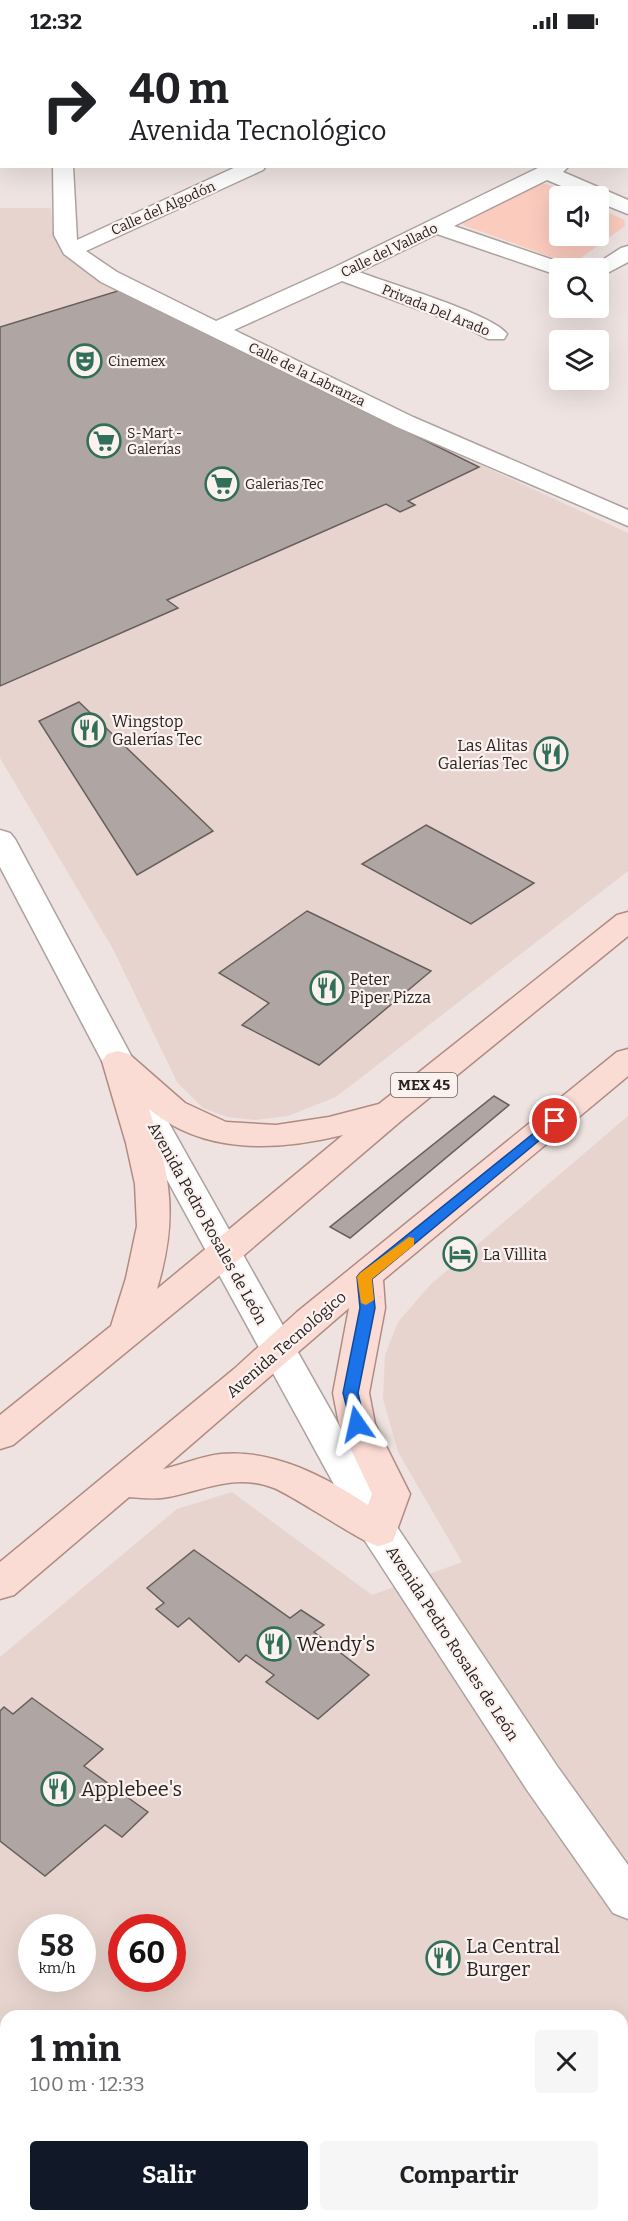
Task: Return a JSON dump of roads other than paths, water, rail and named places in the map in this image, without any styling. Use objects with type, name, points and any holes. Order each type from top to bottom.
[{"type":"main road","name":"MEX 45","points":[[0,1435],[128,1329],[224,1254],[390,1112],[628,921]]},
{"type":"main road","name":"Avenida Tecnológico","points":[[0,1584],[628,1059]]},
{"type":"main road","points":[[118,1061],[178,1114],[205,1128],[236,1136],[274,1137],[315,1132],[390,1112]]},
{"type":"main road","points":[[118,1061],[153,1184],[154,1227],[128,1329]]},
{"type":"main road","points":[[123,1483],[168,1483],[199,1472],[223,1468],[258,1469],[294,1480],[379,1530],[391,1494],[357,1424],[351,1393],[367,1308],[365,1277]]},
{"type":"street","points":[[63,168],[64,235],[70,250]]},
{"type":"street","name":"Calle del Algodón","points":[[70,250],[252,168]]},
{"type":"street","points":[[553,169],[628,208]]},
{"type":"street","name":"Calle del Vallado","points":[[217,329],[438,227],[553,169]]},
{"type":"street","points":[[438,227],[549,266]]},
{"type":"street","name":"Calle de la Labranza","points":[[70,250],[109,277],[405,422],[628,519]]},
{"type":"street","points":[[609,265],[628,252]]},
{"type":"street","name":"Privada Del Arado","points":[[341,273],[469,320],[496,334]]},
{"type":"street","name":"Avenida Pedro Rosales de León","points":[[0,839],[118,1061],[379,1530],[542,1778],[628,1900]]},
{"type":"place","name":"Cinemex","points":[[85,361]]},
{"type":"place","name":"S-Mart - Galerías","points":[[104,441]]},
{"type":"place","name":"Galerias Tec","points":[[222,484]]},
{"type":"place","name":"Wingstop Galerías Tec","points":[[89,730]]},
{"type":"place","name":"Las Alitas Galerías Tec","points":[[551,754]]},
{"type":"place","name":"Peter Piper Pizza","points":[[327,988]]},
{"type":"place","name":"La Villita","points":[[460,1254]]},
{"type":"place","name":"Wendy's","points":[[274,1644]]},
{"type":"place","name":"Applebee's","points":[[58,1789]]},
{"type":"place","name":"La Central Burger","points":[[443,1958]]}]
